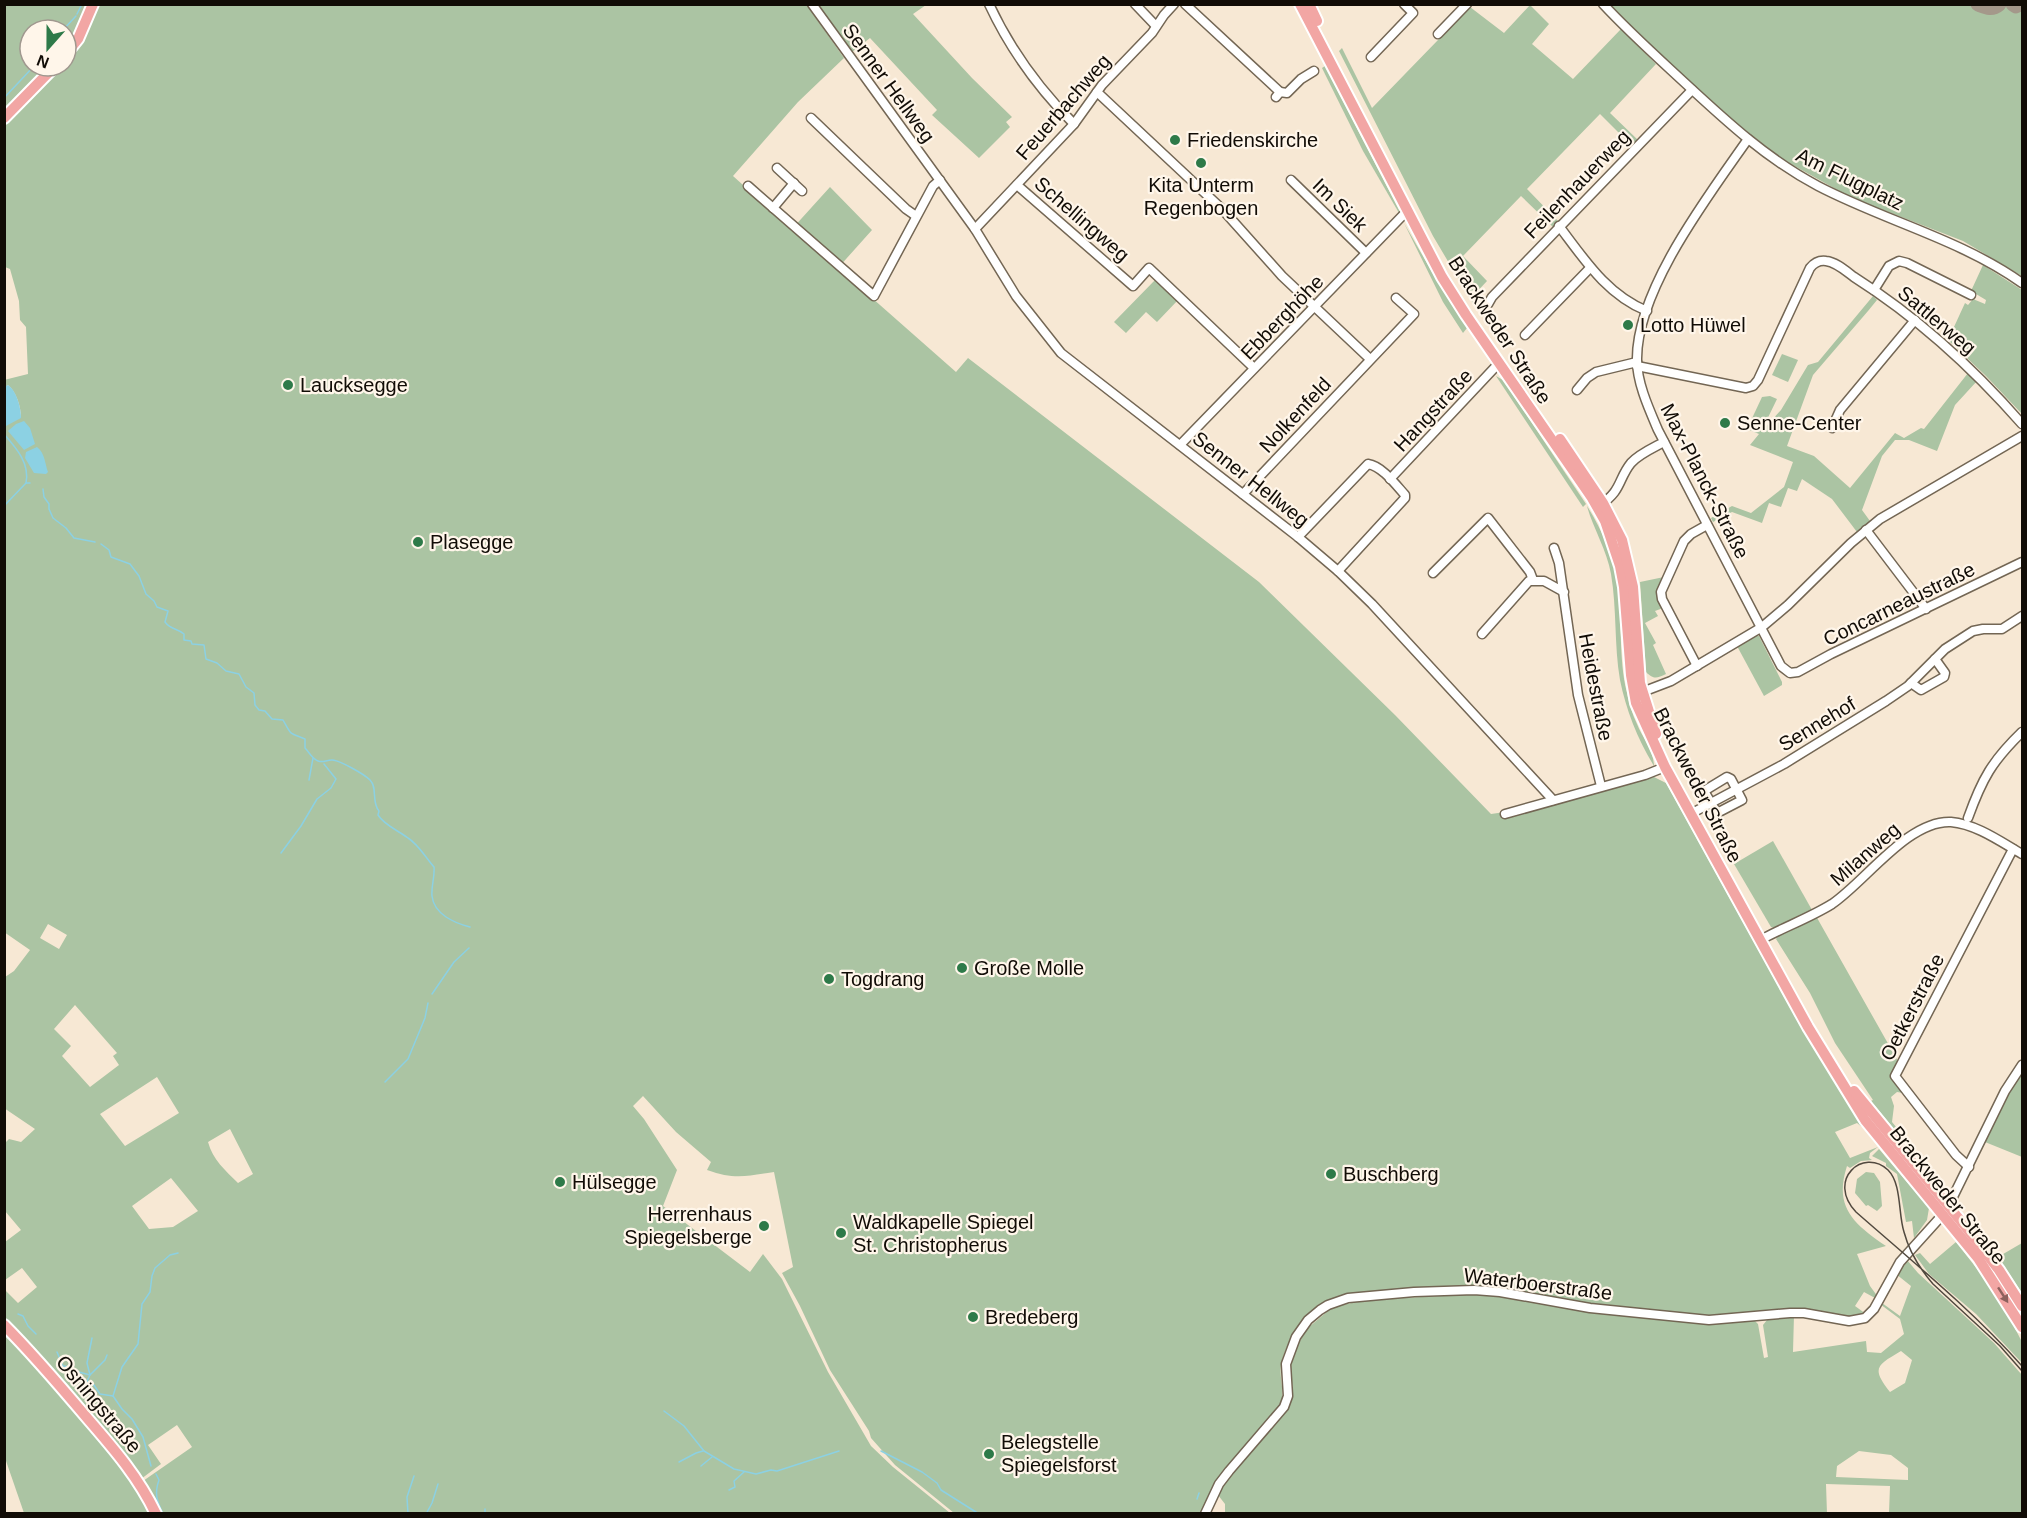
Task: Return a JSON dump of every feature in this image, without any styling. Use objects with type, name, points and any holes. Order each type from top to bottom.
[{"type":"main road","points":[[78,37],[93,4]]},
{"type":"main road","name":"Brackweder Straße","points":[[1300,4],[1442,277],[1499,363],[1600,505]]},
{"type":"main road","name":"Brackweder Straße","points":[[1309,4],[1400,186],[1447,273],[1622,540],[1633,587],[1638,693],[1644,724],[1665,767],[1829,1064],[1865,1119],[1999,1269],[2022,1305]]},
{"type":"main road","points":[[4,118],[43,78]]},
{"type":"main road","name":"Brackweder Straße","points":[[1638,693],[1669,764],[1809,1016],[1848,1081],[1946,1210],[1996,1283],[2022,1327]]},
{"type":"main road","name":"Osningstraße","points":[[4,1325],[38,1360],[104,1437],[139,1482],[156,1514]]},
{"type":"street","name":"Senner Hellweg","points":[[812,4],[975,229],[1016,296],[1061,352],[1298,537],[1338,571],[1372,604],[1553,800]]},
{"type":"street","points":[[989,4],[1027,69],[1074,124]]},
{"type":"street","points":[[1135,4],[1156,26]]},
{"type":"street","name":"Feuerbachweg","points":[[975,229],[1074,124],[1097,92],[1174,4]]},
{"type":"street","points":[[1185,4],[1278,94],[1287,93],[1301,79],[1314,71]]},
{"type":"street","points":[[1371,57],[1413,13],[1404,4]]},
{"type":"street","points":[[1438,34],[1467,4]]},
{"type":"street","name":"Am Flugplatz","points":[[1603,4],[1692,90],[1748,140],[1790,170],[1868,210],[1948,241],[1991,263],[2022,283]]},
{"type":"street","name":"Feilenhauerweg","points":[[1488,303],[1559,226],[1692,90]]},
{"type":"street","points":[[1097,92],[1223,210],[1282,276],[1370,359]]},
{"type":"street","points":[[811,118],[916,216]]},
{"type":"street","name":"Max-Planck-Straße","points":[[1748,140],[1679,242],[1647,311],[1638,340],[1637,364],[1648,405],[1664,442],[1781,666],[1790,673]]},
{"type":"street","points":[[777,168],[802,191]]},
{"type":"street","points":[[748,186],[874,296],[933,186],[940,180]]},
{"type":"street","name":"Im Siek","points":[[1292,180],[1366,253]]},
{"type":"street","points":[[772,208],[794,183]]},
{"type":"street","name":"Schellingweg","points":[[1017,185],[1133,286],[1149,268],[1254,368]]},
{"type":"street","name":"Ebberghöhe","points":[[1180,445],[1407,211]]},
{"type":"street","points":[[1559,226],[1590,268],[1613,290],[1647,311]]},
{"type":"street","name":"Sattlerweg","points":[[1637,364],[1746,388],[1753,386],[1758,380],[1808,272],[1813,264],[1826,261],[1835,264],[1915,320],[1975,374],[2022,424]]},
{"type":"street","points":[[1874,290],[1889,266],[1899,261],[1971,294]]},
{"type":"street","points":[[1525,335],[1590,268]]},
{"type":"street","name":"Nolkenfeld","points":[[1243,494],[1414,314],[1396,298]]},
{"type":"street","points":[[1832,428],[1840,410],[1915,320]]},
{"type":"street","name":"Hangstraße","points":[[1390,479],[1499,363]]},
{"type":"street","points":[[1577,390],[1587,378],[1596,372],[1637,364]]},
{"type":"street","points":[[1638,693],[1671,681],[1762,627],[1788,605],[1851,543],[1884,516],[2022,436]]},
{"type":"street","points":[[1600,505],[1618,488],[1631,463],[1664,442]]},
{"type":"street","name":"Hangstraße","points":[[1298,537],[1368,464],[1374,465],[1390,479],[1405,495],[1405,498],[1338,571]]},
{"type":"street","points":[[1433,573],[1488,518],[1530,572],[1533,580]]},
{"type":"street","points":[[1697,666],[1662,599],[1661,592],[1684,541],[1707,525]]},
{"type":"street","points":[[1866,530],[1926,609]]},
{"type":"street","name":"Heidestraße","points":[[1554,548],[1564,592],[1578,695],[1601,786]]},
{"type":"street","name":"Concarneaustraße","points":[[1790,673],[1798,672],[2022,562]]},
{"type":"street","points":[[1482,634],[1522,587],[1533,580],[1550,584],[1564,592]]},
{"type":"street","name":"Sennehof","points":[[1696,811],[1848,726],[1911,683],[1950,646],[1973,631],[2002,629],[2022,616]]},
{"type":"street","points":[[1911,683],[1921,690],[1944,677],[1945,673],[1935,659]]},
{"type":"street","points":[[1968,818],[1984,776],[1998,757],[2022,732]]},
{"type":"street","points":[[1505,814],[1645,775],[1665,767]]},
{"type":"street","points":[[1727,777],[1737,789],[1742,799],[1741,802],[1717,813],[1704,793],[1705,789],[1727,777]]},
{"type":"street","name":"Milanweg","points":[[1766,937],[1830,905],[1908,837],[1933,824],[1952,822],[1966,824],[2022,854]]},
{"type":"street","name":"Oetkerstraße","points":[[1969,1167],[1956,1155],[1895,1076],[2013,849]]},
{"type":"street","name":"Waterboerstraße","points":[[1205,1514],[1220,1484],[1284,1407],[1288,1396],[1286,1364],[1291,1347],[1308,1320],[1328,1305],[1348,1298],[1474,1290],[1500,1292],[1590,1308],[1692,1319],[1721,1320],[1799,1313],[1856,1321],[1870,1314],[1883,1295],[1898,1265],[1946,1210],[2005,1091],[2022,1065]]},
{"type":"green space","points":[[806,4],[844,58],[798,102],[733,176],[792,229],[830,187],[872,230],[838,268],[956,372],[968,358],[1259,582],[1395,715],[1491,814],[1553,805],[1654,777],[1666,783],[1799,1024],[1862,1127],[1857,1123],[1835,1132],[1850,1158],[1878,1147],[1870,1153],[1869,1158],[1872,1160],[1861,1161],[1850,1168],[1847,1166],[1843,1192],[1845,1203],[1855,1221],[1886,1246],[1857,1254],[1870,1286],[1878,1297],[1875,1298],[1864,1292],[1855,1306],[1866,1314],[1855,1318],[1803,1310],[1721,1317],[1606,1307],[1500,1288],[1470,1288],[1320,1305],[1301,1324],[1286,1349],[1281,1365],[1281,1404],[1213,1488],[1201,1513],[954,1513],[895,1465],[871,1438],[869,1431],[830,1370],[782,1273],[793,1267],[774,1172],[733,1176],[707,1170],[711,1162],[676,1132],[643,1096],[633,1106],[677,1170],[663,1206],[750,1272],[763,1254],[782,1279],[828,1372],[871,1446],[950,1513],[163,1514],[143,1481],[192,1447],[177,1425],[148,1445],[161,1464],[141,1479],[42,1358],[5,1319],[5,1290],[18,1303],[37,1287],[22,1268],[5,1280],[5,1242],[21,1230],[5,1211],[5,1143],[9,1139],[21,1142],[35,1129],[4,1108],[5,977],[14,971],[30,950],[4,932],[4,426],[21,417],[16,395],[8,385],[5,387],[4,380],[28,374],[26,327],[20,320],[19,301],[10,269],[5,267],[5,5]],"holes":[[[48,924],[67,935],[59,949],[40,938]],[[75,1005],[117,1053],[113,1056],[119,1065],[90,1087],[62,1056],[71,1046],[54,1029]],[[157,1077],[179,1113],[125,1146],[100,1114]],[[230,1129],[253,1174],[238,1183],[220,1164],[208,1142]],[[171,1178],[198,1211],[173,1227],[149,1229],[132,1206]]]},
{"type":"green space","points":[[818,5],[926,5],[913,14],[972,78],[1012,117],[1006,122],[1010,127],[979,158],[932,115],[937,110],[870,38],[852,52]]},
{"type":"green space","points":[[1530,5],[1549,24],[1532,44],[1573,79],[1621,29],[1656,64],[1610,113],[1638,140],[1632,146],[1600,114],[1527,189],[1559,222],[1553,227],[1521,196],[1463,256],[1487,281],[1473,296],[1479,304],[1475,307],[1433,236],[1339,51],[1342,48],[1372,108],[1470,7],[1504,33]]},
{"type":"green space","points":[[1610,5],[2022,5],[2022,276],[1963,241],[1850,197],[1782,159],[1720,110]]},
{"type":"green space","points":[[1325,66],[1399,213],[1363,151],[1322,68]]},
{"type":"green space","points":[[1404,223],[1467,328],[1463,333],[1443,302]]},
{"type":"green space","points":[[1983,265],[2022,290],[2022,414],[1948,340],[1965,303],[1968,305],[1973,299],[1985,304],[1986,300],[1971,291]]},
{"type":"green space","points":[[1156,279],[1178,300],[1157,322],[1146,312],[1126,333],[1114,322]]},
{"type":"green space","points":[[1873,296],[1877,300],[1813,375],[1787,446],[1814,456],[1850,488],[1895,433],[1904,438],[1921,428],[1924,429],[1968,373],[1977,381],[1955,405],[1937,451],[1909,440],[1895,440],[1882,456],[1862,510],[1870,521],[1857,532],[1832,499],[1802,479],[1797,491],[1788,488],[1781,507],[1769,503],[1762,523],[1732,512],[1713,522],[1711,518],[1732,506],[1751,513],[1784,487],[1793,462],[1750,445],[1759,434],[1747,429],[1762,397],[1770,396],[1777,399],[1761,432],[1781,410],[1808,365],[1818,362]]},
{"type":"green space","points":[[1782,354],[1798,360],[1788,382],[1772,375]]},
{"type":"green space","points":[[1496,376],[1503,380],[1586,504],[1583,507]]},
{"type":"green space","points":[[1587,506],[1602,534],[1613,563],[1619,597],[1624,679],[1632,712],[1650,750],[1654,766],[1633,725],[1620,680],[1611,574]]},
{"type":"green space","points":[[1664,577],[1663,608],[1655,611],[1658,616],[1645,623],[1656,643],[1653,645],[1666,674],[1656,678],[1646,672],[1640,582]]},
{"type":"green space","points":[[1759,636],[1782,682],[1782,685],[1764,696],[1737,646]]},
{"type":"green space","points":[[1773,841],[1812,910],[1777,929],[1771,927],[1734,864]]},
{"type":"green space","points":[[1816,916],[1899,1063],[1891,1078],[1903,1093],[1897,1092],[1891,1097],[1894,1106],[1892,1122],[1934,1170],[1934,1178],[1871,1101],[1873,1100],[1835,1043],[1810,993],[1776,939],[1780,934]]},
{"type":"green space","points":[[2022,1072],[2022,1157],[1985,1142],[2004,1102]]},
{"type":"green space","points":[[1879,1149],[1929,1208],[1927,1220],[1914,1238],[1912,1221],[1906,1222],[1897,1174],[1886,1166],[1886,1163],[1872,1156]]},
{"type":"green space","points":[[1866,1172],[1874,1173],[1880,1182],[1882,1206],[1877,1211],[1866,1206],[1855,1193],[1857,1179]]},
{"type":"green space","points":[[1956,1242],[2004,1307],[2022,1342],[2022,1363],[1976,1314],[1929,1274],[1915,1255],[1920,1253],[1930,1264]]},
{"type":"green space","points":[[2022,1243],[2022,1293],[1998,1257]]},
{"type":"green space","points":[[1907,1260],[1918,1273],[1994,1343],[2022,1375],[2022,1513],[1889,1513],[1890,1486],[1826,1484],[1827,1514],[1225,1514],[1225,1504],[1218,1495],[1288,1405],[1293,1389],[1289,1364],[1299,1342],[1309,1327],[1329,1310],[1338,1306],[1365,1300],[1495,1295],[1724,1322],[1755,1321],[1758,1324],[1764,1358],[1768,1357],[1763,1325],[1767,1320],[1794,1315],[1793,1352],[1866,1341],[1867,1352],[1881,1353],[1904,1334],[1900,1319],[1880,1304],[1882,1303],[1900,1316],[1911,1286],[1896,1274]],"holes":[[[1901,1351],[1912,1360],[1905,1383],[1890,1392],[1880,1377],[1879,1367]],[[1859,1451],[1891,1455],[1908,1468],[1908,1480],[1836,1477],[1837,1466]]]},
{"type":"green space","points":[[4,1331],[71,1405],[136,1486],[150,1513],[24,1513],[5,1458]]},
{"type":"water","points":[[8,385],[18,399],[21,418],[6,426],[4,387]]},
{"type":"water","points":[[24,421],[30,428],[35,444],[24,450],[8,431]]},
{"type":"water","points":[[37,447],[42,452],[48,472],[46,474],[34,473],[25,458],[26,452]]},
{"type":"waterway","points":[[77,14],[82,4]]},
{"type":"waterway","points":[[4,98],[23,78]]},
{"type":"waterway","points":[[4,434],[24,462],[26,483]]},
{"type":"waterway","points":[[4,506],[26,483],[30,483]]},
{"type":"waterway","points":[[43,489],[53,518],[74,538],[95,542]]},
{"type":"waterway","points":[[101,544],[109,550],[111,557],[130,564],[139,576],[146,594],[157,607],[168,611],[165,622],[167,625],[184,634],[184,640],[191,641],[192,644],[204,645],[206,659],[217,663],[226,671],[239,674],[246,687],[254,693],[255,705],[259,710],[265,711],[272,719],[283,720],[291,733],[305,739],[305,748],[314,759],[320,762],[332,760],[340,762],[370,780],[374,787],[378,815],[415,844],[434,867],[432,896],[437,908],[451,920],[470,927]]},
{"type":"waterway","points":[[309,780],[313,758]]},
{"type":"waterway","points":[[281,853],[317,799],[331,788],[336,779],[324,764]]},
{"type":"waterway","points":[[432,994],[454,962],[469,948]]},
{"type":"waterway","points":[[385,1082],[408,1059],[425,1018],[428,1003]]},
{"type":"waterway","points":[[113,1396],[122,1367],[138,1344],[142,1304],[150,1292],[155,1268],[170,1255],[178,1253]]},
{"type":"waterway","points":[[18,1314],[23,1316],[28,1326],[36,1334]]},
{"type":"waterway","points":[[92,1338],[87,1363],[90,1375],[107,1355]]},
{"type":"waterway","points":[[57,1352],[63,1366],[90,1375],[87,1381],[94,1385],[100,1394],[113,1396],[132,1419],[143,1437],[151,1466]]},
{"type":"waterway","points":[[664,1411],[684,1426],[704,1451],[734,1469],[756,1474],[771,1470],[777,1471],[839,1451]]},
{"type":"waterway","points":[[679,1462],[703,1451]]},
{"type":"waterway","points":[[881,1451],[922,1472],[937,1483],[941,1490],[979,1514]]},
{"type":"waterway","points":[[701,1466],[712,1457]]},
{"type":"waterway","points":[[729,1490],[735,1487],[734,1481],[744,1472]]},
{"type":"waterway","points":[[156,1474],[159,1480],[157,1497],[163,1514]]},
{"type":"waterway","points":[[408,1514],[407,1497],[414,1476]]},
{"type":"waterway","points":[[426,1514],[438,1484]]},
{"type":"waterway","points":[[1197,1499],[1199,1493]]},
{"type":"waterway","points":[[485,1509],[485,1514]]},
{"type":"taxiway","points":[[1978,4],[1986,7],[1999,4]]},
{"type":"tram line","points":[[2022,1366],[1963,1306],[1942,1287],[1920,1268],[1856,1212],[1848,1200],[1845,1189],[1846,1179],[1851,1170],[1868,1162],[1878,1164],[1888,1170],[1896,1183],[1906,1239],[1919,1266],[1924,1272],[1933,1284],[2000,1346],[2022,1371]]},
{"type":"place","name":"Friedenskirche","points":[[1175,140]]},
{"type":"place","name":"Kita Unterm Regenbogen","points":[[1201,163]]},
{"type":"place","name":"Lotto Hüwel","points":[[1628,325]]},
{"type":"place","name":"Laucksegge","points":[[288,385]]},
{"type":"place","name":"Senne-Center","points":[[1725,423]]},
{"type":"place","name":"Plasegge","points":[[418,542]]},
{"type":"place","name":"Große Molle","points":[[962,968]]},
{"type":"place","name":"Togdrang","points":[[829,979]]},
{"type":"place","name":"Buschberg","points":[[1331,1174]]},
{"type":"place","name":"Hülsegge","points":[[560,1182]]},
{"type":"place","name":"Herrenhaus Spiegelsberge","points":[[764,1226]]},
{"type":"place","name":"Waldkapelle Spiegel St. Christopherus","points":[[841,1233]]},
{"type":"place","name":"Bredeberg","points":[[973,1317]]},
{"type":"place","name":"Belegstelle Spiegelsforst","points":[[989,1454]]}]
